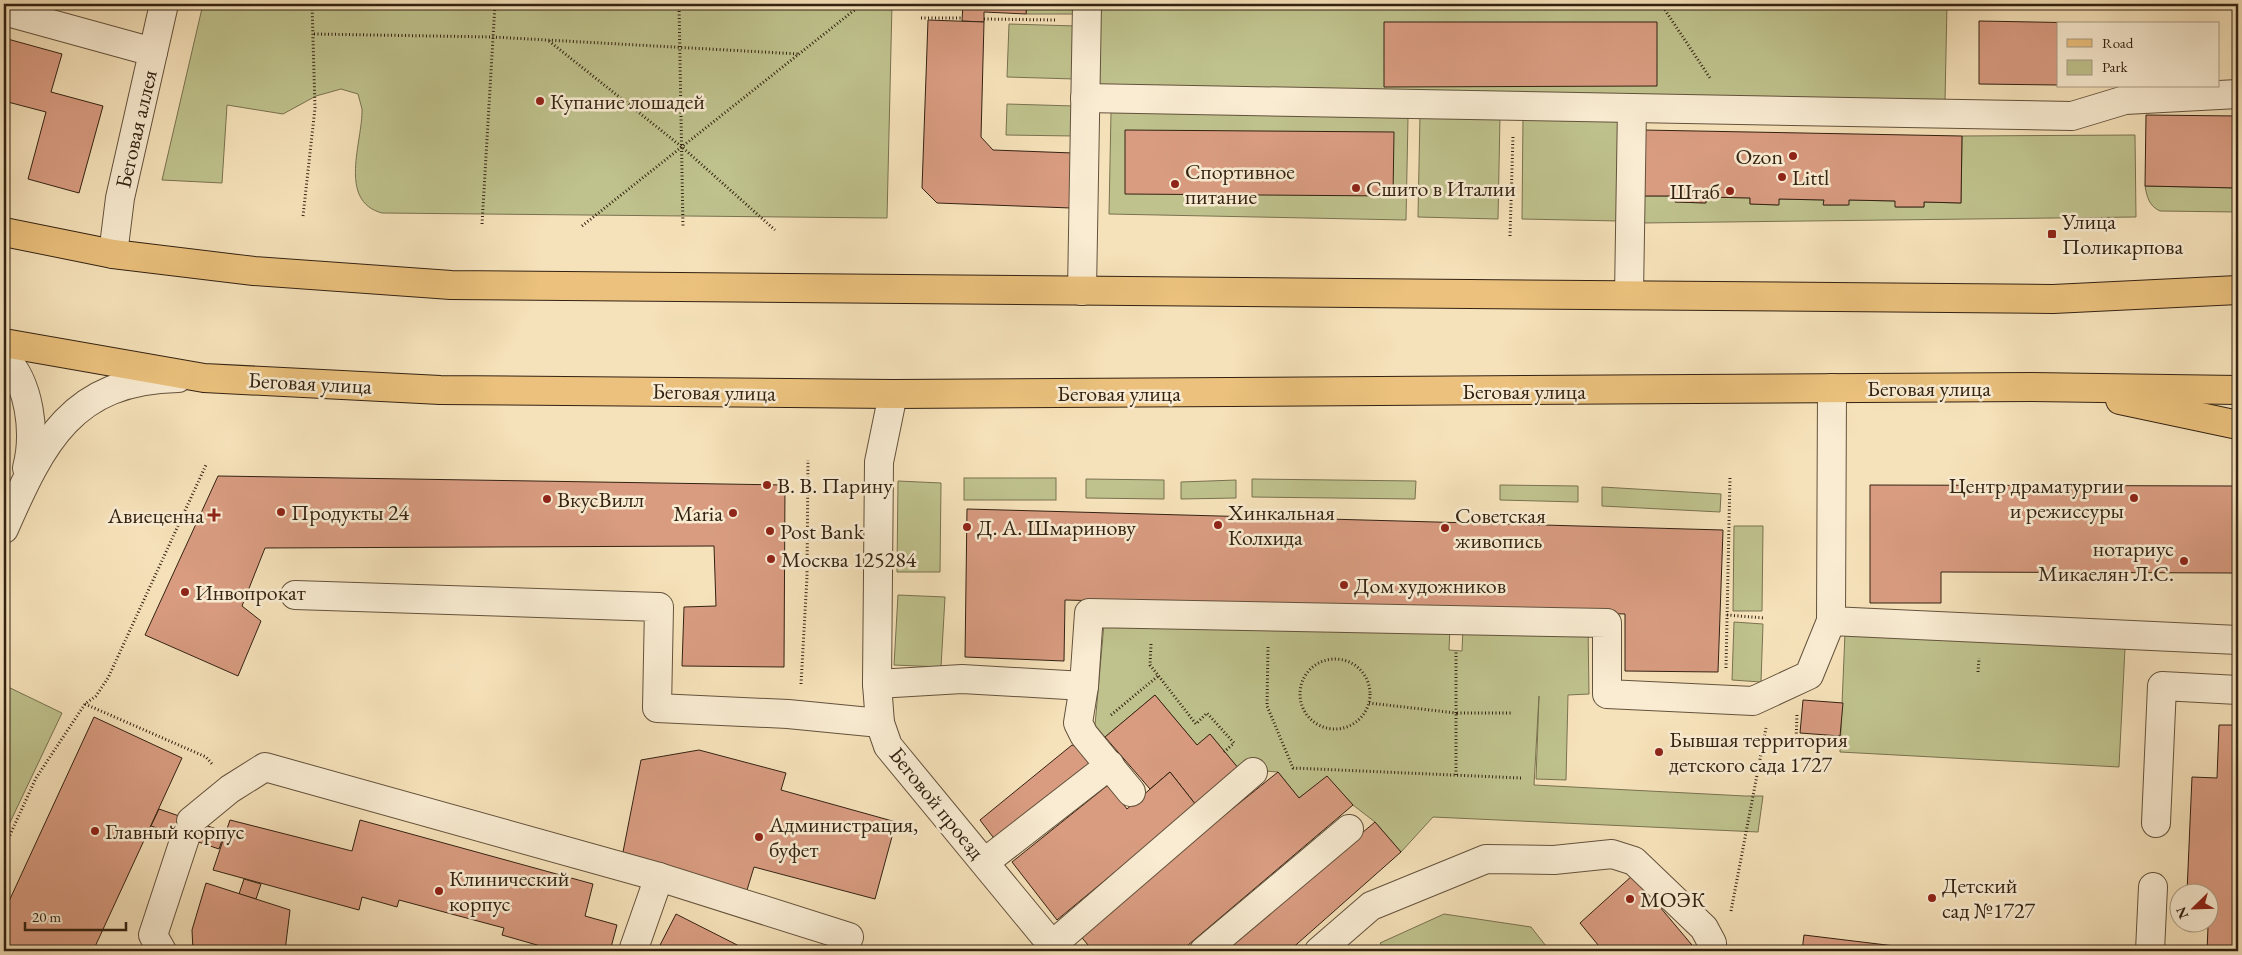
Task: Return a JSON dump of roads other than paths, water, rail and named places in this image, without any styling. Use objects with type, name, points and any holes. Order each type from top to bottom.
[{"type":"main road","points":[[4,232],[113,254],[254,271],[452,285],[2053,299],[2238,290]]},
{"type":"main road","points":[[2138,294],[2238,301]]},
{"type":"main road","name":"Беговая улица","points":[[4,342],[204,378],[440,390],[893,394],[2032,387],[2238,390]]},
{"type":"main road","points":[[2032,387],[2111,398],[2238,424]]},
{"type":"street","name":"Беговая аллея","points":[[113,254],[120,198],[164,4]]},
{"type":"street","points":[[4,11],[153,52]]},
{"type":"street","points":[[1082,291],[1087,12]]},
{"type":"street","points":[[1085,98],[2072,116],[2125,100],[2238,94]]},
{"type":"street","points":[[1629,295],[1632,108]]},
{"type":"street","points":[[4,357],[23,390],[31,422],[31,454],[23,486]]},
{"type":"street","points":[[4,529],[23,486],[47,442],[71,414],[96,397],[124,385],[152,379],[204,378]]},
{"type":"street","points":[[1131,792],[1084,735],[1078,722],[1084,686],[1089,613],[1607,623],[1607,694],[1753,701],[1809,675],[1831,621],[1832,388]]},
{"type":"street","name":"Беговой проезд","points":[[893,394],[879,462],[877,684],[884,734],[1054,948]]},
{"type":"street","points":[[296,595],[659,607],[656,708],[788,714],[884,734]]},
{"type":"street","points":[[1831,621],[2238,640]]},
{"type":"street","points":[[877,684],[962,679],[1084,686]]},
{"type":"street","points":[[2156,823],[2162,686],[2238,690]]},
{"type":"street","points":[[985,862],[1110,765]]},
{"type":"street","points":[[150,946],[188,829],[230,789],[265,766],[659,877],[849,937]]},
{"type":"street","points":[[1054,948],[1253,772]]},
{"type":"street","points":[[1204,951],[1350,829]]},
{"type":"street","points":[[1319,951],[1371,906],[1486,859],[1554,860],[1612,854],[1634,861],[1704,928],[1712,943],[1710,951]]},
{"type":"street","points":[[633,951],[659,877]]},
{"type":"street","points":[[2150,951],[2153,887]]},
{"type":"place","name":"Купание лошадей","points":[[540,101]]},
{"type":"place","name":"Ozon","points":[[1793,156]]},
{"type":"place","name":"Littl","points":[[1782,177]]},
{"type":"place","name":"Спортивное питание","points":[[1175,184]]},
{"type":"place","name":"Сшито в Италии","points":[[1356,188]]},
{"type":"place","name":"Штаб","points":[[1730,191]]},
{"type":"place","name":"Улица Поликарпова","points":[[2052,234]]},
{"type":"place","name":"В. В. Парину","points":[[767,485]]},
{"type":"place","name":"Центр драматургии и режиссуры","points":[[2134,498]]},
{"type":"place","name":"ВкусВилл","points":[[547,499]]},
{"type":"place","name":"Продукты 24","points":[[281,512]]},
{"type":"place","name":"Maria","points":[[733,513]]},
{"type":"place","name":"Авиеценна","points":[[214,515]]},
{"type":"place","name":"Хинкальная Колхида","points":[[1218,525]]},
{"type":"place","name":"Д. А. Шмаринову","points":[[967,527]]},
{"type":"place","name":"Советская живопись","points":[[1445,528]]},
{"type":"place","name":"Post Bank","points":[[770,531]]},
{"type":"place","name":"Москва 125284","points":[[771,559]]},
{"type":"place","name":"нотариус Микаелян Л.С.","points":[[2184,561]]},
{"type":"place","name":"Дом художников","points":[[1344,585]]},
{"type":"place","name":"Инвопрокат","points":[[185,592]]},
{"type":"place","name":"Бывшая территория детского сада 1727","points":[[1659,752]]},
{"type":"place","name":"Главный корпус","points":[[95,831]]},
{"type":"place","name":"Администрация, буфет","points":[[759,837]]},
{"type":"place","name":"Клинический корпус","points":[[439,891]]},
{"type":"place","name":"Детский сад №1727","points":[[1932,898]]},
{"type":"place","name":"МОЭК","points":[[1630,899]]}]
